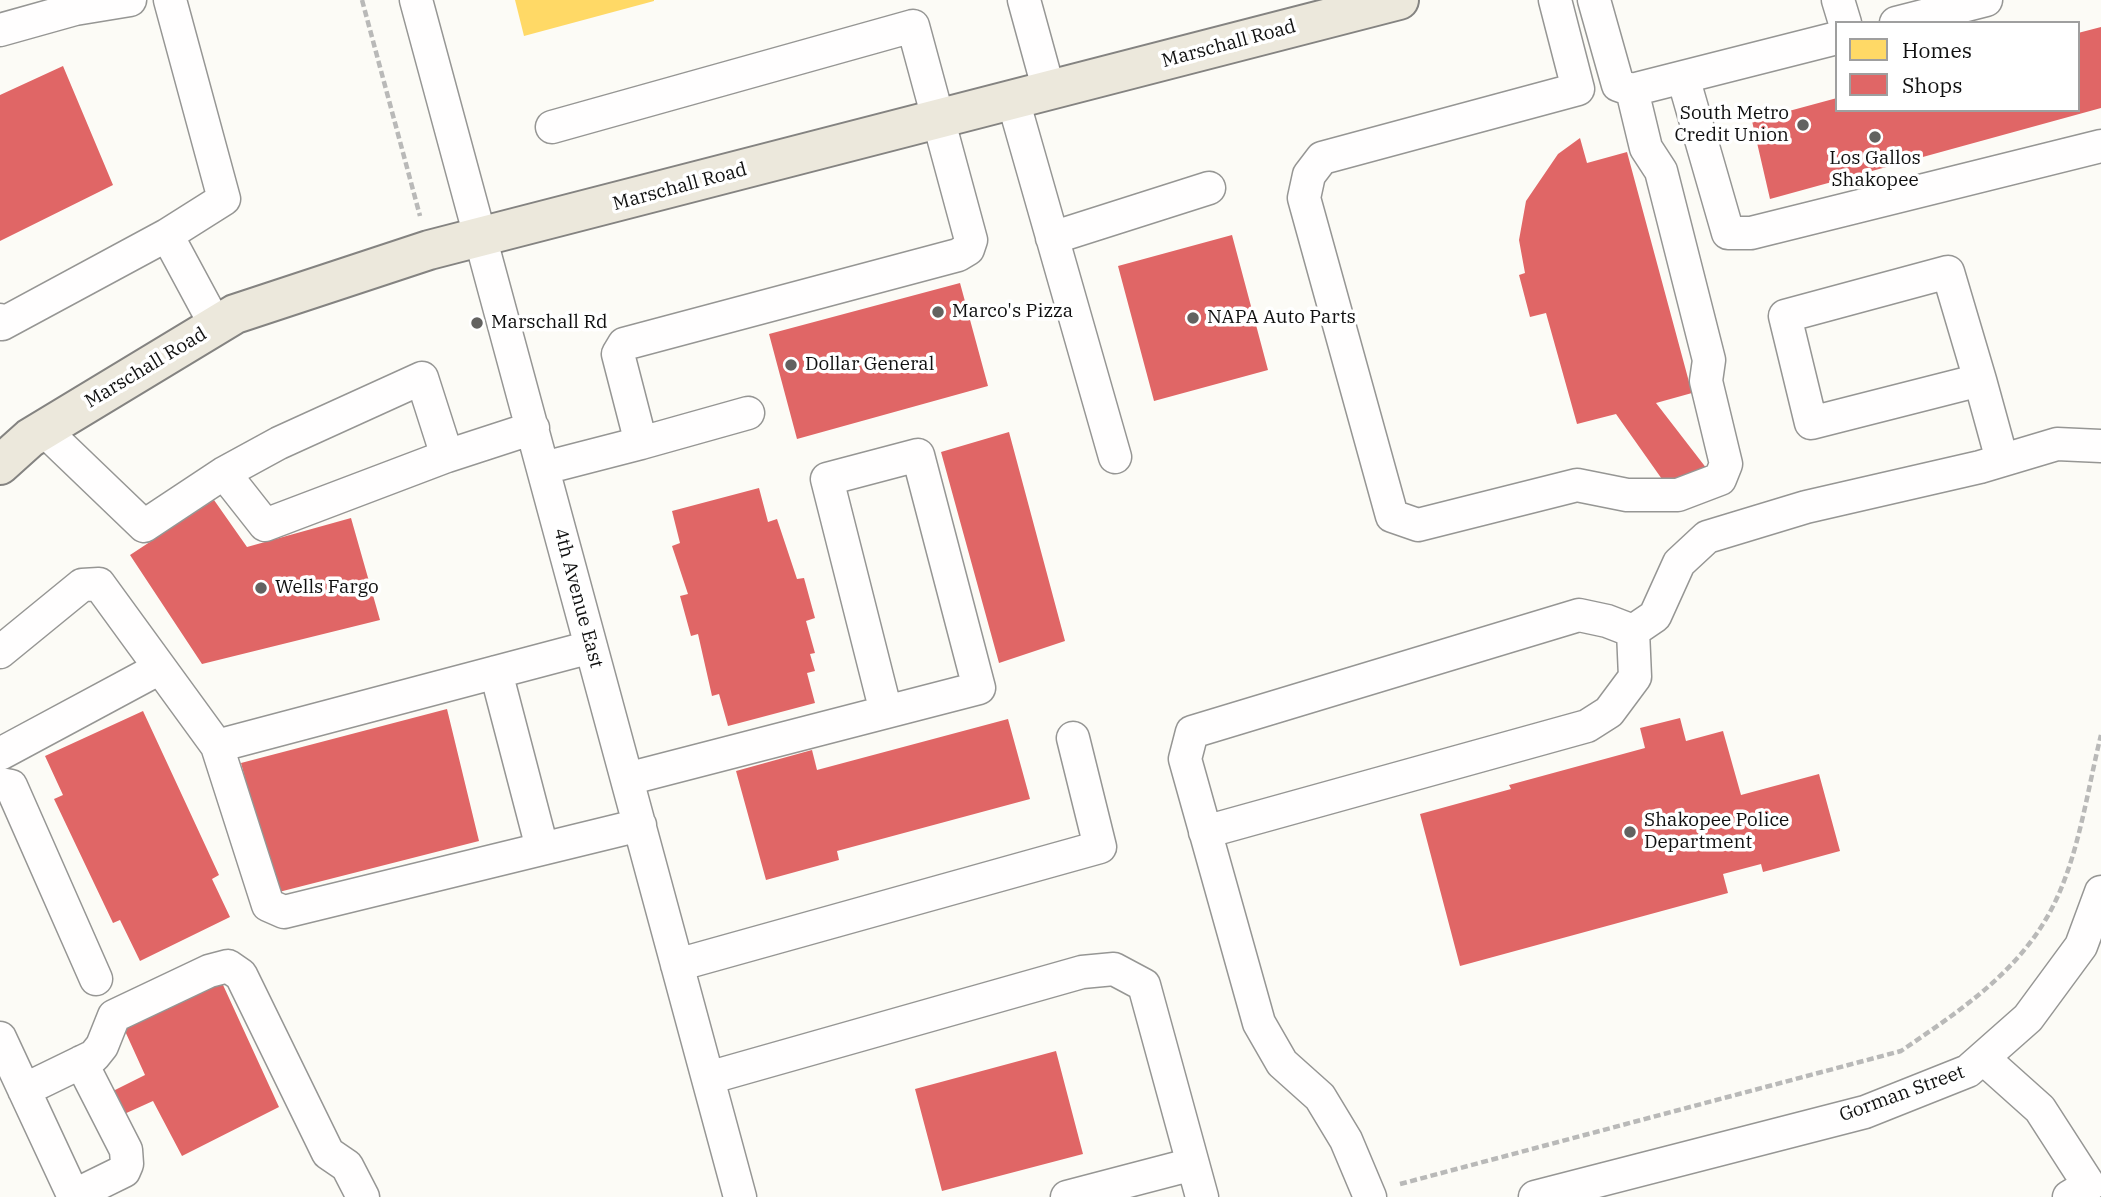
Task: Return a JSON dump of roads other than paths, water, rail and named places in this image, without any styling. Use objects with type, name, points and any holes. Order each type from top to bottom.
[{"type":"main road","name":"Marschall Road","points":[[0,465],[44,430],[235,314],[429,250],[482,239],[1399,0]]},
{"type":"street","points":[[0,30],[75,9],[130,0]]},
{"type":"street","points":[[0,320],[2,324],[167,234],[224,199],[170,0]]},
{"type":"street","name":"4th Avenue East","points":[[416,0],[740,1197]]},
{"type":"street","points":[[1024,0],[1031,96],[1052,238],[1115,457]]},
{"type":"street","points":[[1555,0],[1578,89]]},
{"type":"street","points":[[1594,0],[1624,85],[1646,148],[1661,171],[1709,360],[1706,381],[1726,464],[1720,479],[1678,495],[1627,495],[1577,485],[1418,525],[1392,516],[1304,198],[1309,175],[1322,158],[1578,89],[1624,85],[1683,77],[1835,39]]},
{"type":"street","points":[[1838,0],[1844,21]]},
{"type":"street","points":[[1904,21],[1986,0]]},
{"type":"street","points":[[552,127],[913,26],[971,240],[968,249],[958,255],[624,344],[618,354],[641,443]]},
{"type":"street","points":[[1683,77],[1728,233],[1751,233],[2101,146]]},
{"type":"street","points":[[1052,238],[1209,188]]},
{"type":"street","points":[[167,234],[216,326]]},
{"type":"street","points":[[1980,380],[1811,423],[1785,316],[1948,272],[1980,380],[2002,460]]},
{"type":"street","points":[[44,430],[144,526],[224,473],[279,443],[422,378],[447,456]]},
{"type":"street","points":[[544,468],[748,413]]},
{"type":"street","points":[[224,473],[265,525],[447,456],[533,428]]},
{"type":"street","points":[[1633,631],[1655,616],[1679,563],[1707,537],[1806,506],[2002,460],[2057,443],[2101,446]]},
{"type":"street","points":[[628,779],[979,688],[918,455],[828,479],[886,712]]},
{"type":"street","points":[[0,653],[82,585],[99,583],[217,746],[268,905],[284,912],[640,825]]},
{"type":"street","points":[[1369,1195],[1346,1140],[1320,1097],[1282,1063],[1259,1023],[1185,759],[1192,732],[1579,614],[1633,631]]},
{"type":"street","points":[[1205,832],[1587,726],[1609,712],[1636,677],[1633,631]]},
{"type":"street","points":[[217,746],[592,647]]},
{"type":"street","points":[[0,754],[160,668]]},
{"type":"street","points":[[496,672],[542,848]]},
{"type":"street","points":[[677,965],[1100,848],[1073,738]]},
{"type":"street","points":[[0,784],[11,786],[96,979]]},
{"type":"street","name":"Gorman Street","points":[[1535,1197],[1640,1183],[1865,1112],[1968,1072],[2028,1018],[2081,946],[2101,892]]},
{"type":"street","points":[[24,1090],[94,1056],[102,1046],[114,1016],[209,971],[228,967],[241,975],[328,1153],[347,1166],[363,1197]]},
{"type":"street","points":[[708,1077],[1082,972],[1114,969],[1144,985],[1202,1197]]},
{"type":"street","points":[[0,1038],[73,1196],[124,1171],[127,1164],[126,1150],[82,1062]]},
{"type":"street","points":[[1983,1058],[2040,1109],[2084,1193]]},
{"type":"street","points":[[1067,1197],[1193,1164]]},
{"type":"place","name":"South Metro Credit Union","points":[[1803,125]]},
{"type":"place","name":"Los Gallos Shakopee","points":[[1875,137]]},
{"type":"place","name":"Marco's Pizza","points":[[938,312]]},
{"type":"place","name":"NAPA Auto Parts","points":[[1193,318]]},
{"type":"place","name":"Marschall Rd","points":[[477,323]]},
{"type":"place","name":"Dollar General","points":[[791,365]]},
{"type":"place","name":"Wells Fargo","points":[[261,588]]},
{"type":"place","name":"Shakopee Police Department","points":[[1630,832]]}]
